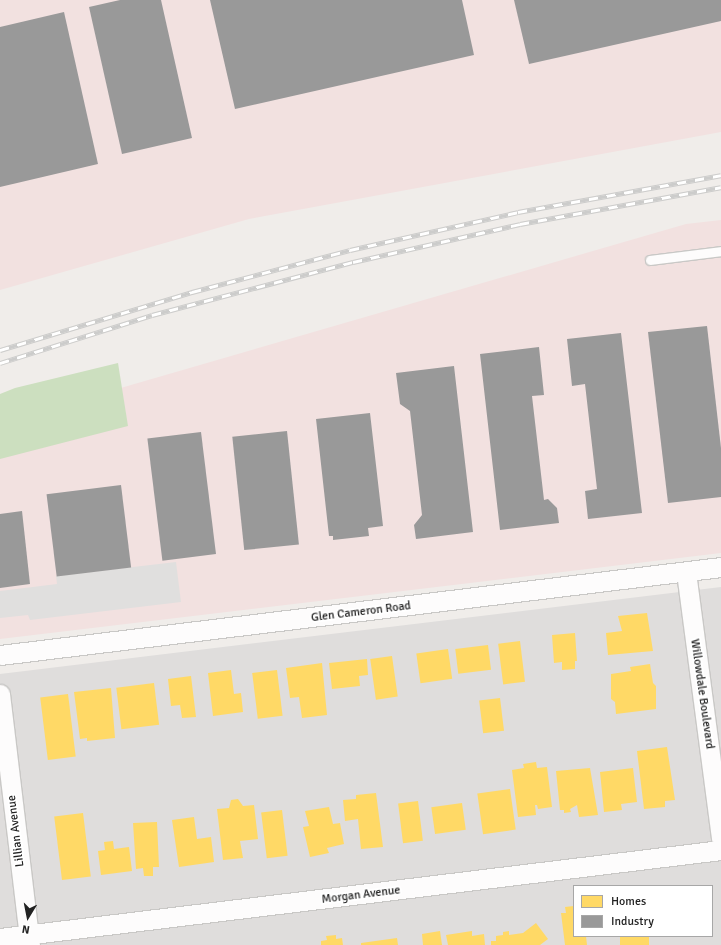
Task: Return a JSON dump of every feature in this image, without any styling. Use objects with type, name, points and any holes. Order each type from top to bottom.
[{"type":"street","name":"Glen Cameron Road","points":[[0,655],[721,567]]},
{"type":"street","name":"Willowdale Boulevard","points":[[686,572],[721,839]]},
{"type":"street","name":"Lillian Avenue","points":[[0,694],[29,940]]},
{"type":"street","name":"Morgan Avenue","points":[[0,938],[29,940],[721,850]]},
{"type":"lane","points":[[650,260],[721,251]]},
{"type":"shaded area","points":[[0,0],[721,0],[721,132],[249,219],[0,290]]},
{"type":"shaded area","points":[[721,220],[721,553],[0,639],[0,423],[686,224]]},
{"type":"shaded area","points":[[176,562],[181,602],[30,620],[28,615],[0,618],[0,591],[57,584],[56,576]]},
{"type":"shaded area","points":[[721,587],[721,945],[0,945],[0,674]]},
{"type":"green space","points":[[118,363],[128,426],[0,459],[0,394],[15,388]]},
{"type":"building: Homes","points":[[647,613],[653,651],[608,655],[606,633],[622,631],[618,616]]},
{"type":"building: Homes","points":[[575,633],[577,661],[575,661],[575,669],[562,670],[562,662],[554,663],[552,635]]},
{"type":"building: Homes","points":[[520,641],[525,682],[503,684],[498,644]]},
{"type":"building: Homes","points":[[488,645],[491,670],[458,674],[455,649]]},
{"type":"building: Homes","points":[[448,649],[452,679],[420,683],[416,653]]},
{"type":"building: Homes","points":[[392,656],[398,697],[376,700],[370,659]]},
{"type":"building: Homes","points":[[367,659],[368,675],[359,676],[360,686],[332,689],[329,663]]},
{"type":"building: Homes","points":[[322,663],[327,715],[302,718],[299,697],[290,698],[286,668]]},
{"type":"building: Homes","points":[[650,664],[653,683],[656,686],[656,709],[616,714],[615,702],[611,699],[611,674],[631,671],[630,667]]},
{"type":"building: Homes","points":[[231,670],[234,694],[241,693],[243,712],[213,716],[208,673]]},
{"type":"building: Homes","points":[[277,670],[283,716],[258,719],[252,673]]},
{"type":"building: Homes","points":[[191,676],[196,717],[182,718],[180,705],[171,706],[168,679]]},
{"type":"building: Homes","points":[[154,683],[159,725],[121,729],[116,688]]},
{"type":"building: Homes","points":[[111,688],[115,738],[87,741],[87,738],[80,739],[74,692]]},
{"type":"building: Homes","points":[[68,694],[76,757],[48,760],[40,697]]},
{"type":"building: Homes","points":[[500,698],[504,731],[483,733],[479,701]]},
{"type":"building: Homes","points":[[667,747],[675,800],[665,801],[665,807],[644,809],[637,751]]},
{"type":"building: Homes","points":[[536,762],[537,768],[547,767],[552,807],[538,809],[537,805],[535,805],[536,815],[518,817],[512,770],[524,768],[523,764]]},
{"type":"building: Homes","points":[[590,768],[598,815],[579,817],[577,805],[570,809],[571,812],[564,813],[564,810],[560,810],[556,771]]},
{"type":"building: Homes","points":[[633,768],[637,802],[621,804],[622,810],[604,812],[600,772]]},
{"type":"building: Homes","points":[[510,789],[516,830],[483,834],[477,794]]},
{"type":"building: Homes","points":[[376,793],[383,847],[361,849],[358,819],[345,821],[343,800],[356,799],[356,795]]},
{"type":"building: Homes","points":[[238,799],[243,806],[254,805],[258,839],[240,841],[243,858],[223,860],[217,809],[229,808],[231,800]]},
{"type":"building: Homes","points":[[418,801],[423,841],[403,843],[398,803]]},
{"type":"building: Homes","points":[[462,803],[466,830],[435,834],[431,807]]},
{"type":"building: Homes","points":[[329,807],[333,824],[340,823],[344,844],[327,848],[329,853],[310,857],[303,827],[309,826],[305,811]]},
{"type":"building: Homes","points":[[282,810],[288,856],[267,858],[261,813]]},
{"type":"building: Homes","points":[[83,813],[91,877],[62,880],[54,817]]},
{"type":"building: Homes","points":[[194,817],[197,839],[211,837],[214,862],[179,867],[172,820]]},
{"type":"building: Homes","points":[[157,822],[159,867],[153,867],[153,876],[144,876],[143,868],[136,869],[133,823]]},
{"type":"building: Homes","points":[[113,841],[114,849],[129,847],[132,871],[101,875],[98,851],[105,850],[104,842]]},
{"type":"building: Homes","points":[[573,906],[573,937],[586,937],[587,945],[565,945],[561,913],[566,913],[565,907]]},
{"type":"building: Homes","points":[[536,923],[548,939],[540,945],[491,945],[491,941],[496,941],[496,936],[503,935],[503,932],[509,931],[509,935],[523,933]]},
{"type":"building: Homes","points":[[440,931],[442,945],[423,945],[422,934]]},
{"type":"building: Homes","points":[[472,931],[472,936],[484,934],[485,945],[448,945],[446,935]]},
{"type":"building: Homes","points":[[336,935],[336,939],[342,938],[343,945],[321,945],[321,941],[327,940],[326,936]]},
{"type":"building: Homes","points":[[620,937],[649,937],[649,945],[620,945]]},
{"type":"building: Homes","points":[[397,938],[398,945],[361,945],[361,943]]},
{"type":"building: Industry","points":[[120,0],[161,0],[192,138],[122,154],[89,7]]},
{"type":"building: Industry","points":[[210,0],[462,0],[474,55],[235,109]]},
{"type":"building: Industry","points":[[514,0],[721,0],[721,21],[529,64]]},
{"type":"building: Industry","points":[[64,12],[98,164],[0,187],[0,27]]},
{"type":"building: Industry","points":[[707,326],[721,448],[721,497],[668,503],[648,332]]},
{"type":"building: Industry","points":[[621,333],[642,513],[588,519],[585,491],[597,489],[585,384],[572,386],[567,339]]},
{"type":"building: Industry","points":[[539,347],[544,395],[532,396],[544,500],[548,499],[557,508],[559,523],[500,530],[480,354]]},
{"type":"building: Industry","points":[[454,366],[473,532],[416,539],[414,525],[422,515],[410,411],[400,404],[396,373]]},
{"type":"building: Industry","points":[[370,413],[383,526],[368,528],[369,536],[333,540],[333,536],[329,536],[316,419]]},
{"type":"building: Industry","points":[[287,431],[299,544],[244,550],[232,437]]},
{"type":"building: Industry","points":[[201,432],[216,554],[162,561],[147,439]]},
{"type":"building: Industry","points":[[121,485],[131,567],[57,577],[47,494]]},
{"type":"building: Industry","points":[[22,511],[30,584],[0,588],[0,514]]},
{"type":"railway","points":[[0,350],[192,292],[350,250],[518,212],[721,175]]},
{"type":"railway","points":[[0,363],[152,315],[353,262],[520,224],[721,187]]}]
